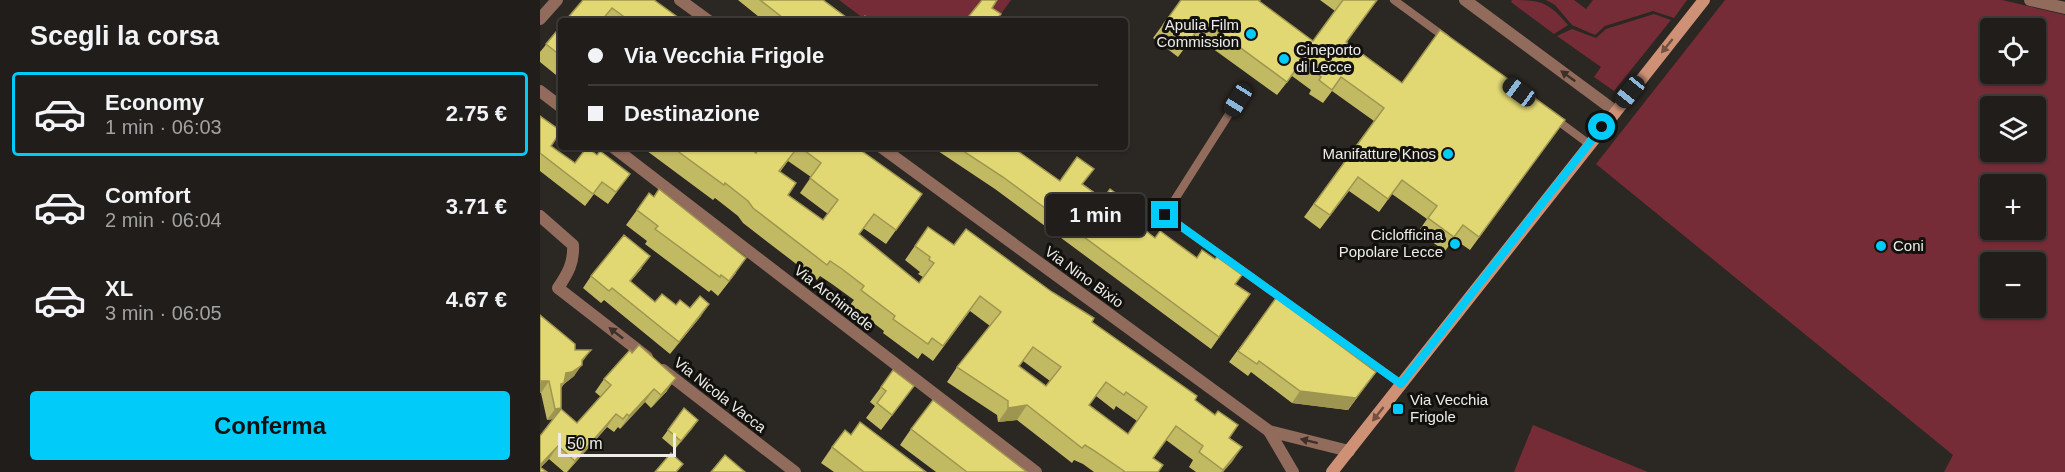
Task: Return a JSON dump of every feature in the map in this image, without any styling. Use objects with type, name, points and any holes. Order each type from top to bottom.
[{"type":"street","points":[[540,19],[556,0]]},
{"type":"street","points":[[680,0],[705,18]]},
{"type":"street","points":[[1465,0],[1615,111]]},
{"type":"street","points":[[1332,472],[1704,0]]},
{"type":"street","points":[[2030,0],[2065,8]]},
{"type":"street","points":[[540,91],[558,105]]},
{"type":"street","name":"Via Archimede","points":[[617,150],[1036,472]]},
{"type":"street","name":"Via Nino Bixio","points":[[885,150],[1269,431],[1349,451]]},
{"type":"street","name":"Via Nicola Vacca","points":[[540,216],[573,244],[574,258],[558,288],[795,472]]},
{"type":"street","name":"Via Nino Bixio","points":[[1269,431],[1293,472]]},
{"type":"lane","points":[[1394,0],[1450,41]]},
{"type":"lane","points":[[1238,100],[1165,215],[1401,384]]},
{"type":"lane","points":[[1544,110],[1589,144]]},
{"type":"shaded area","points":[[839,0],[1011,0],[998,18],[863,18]]},
{"type":"shaded area","points":[[1512,0],[1544,4],[1555,11],[1568,25],[1554,34],[1511,2]]},
{"type":"shaded area","points":[[1546,0],[1574,0],[1586,9],[1593,0],[1687,0],[1674,18],[1653,11],[1605,26],[1595,35],[1572,25],[1555,5]]},
{"type":"shaded area","name":"Coni","points":[[1725,0],[2002,0],[2065,15],[2065,472],[1944,472],[1953,455],[1596,164]]},
{"type":"shaded area","points":[[1654,14],[1671,20],[1614,91],[1594,77],[1601,67],[1557,36],[1572,29],[1596,38],[1606,29]]},
{"type":"shaded area","points":[[1533,425],[1648,472],[1514,472]]},
{"type":"building","points":[[583,0],[654,0],[679,18],[626,18],[612,8],[604,18],[568,18]]},
{"type":"building","points":[[760,0],[823,0],[847,18],[783,18]]},
{"type":"building","points":[[982,0],[997,0],[992,8],[1001,14],[998,18],[967,18]]},
{"type":"building","points":[[1181,0],[1260,0],[1313,41],[1343,0],[1377,0],[1346,42],[1402,83],[1440,30],[1565,120],[1479,237],[1463,225],[1454,237],[1428,218],[1437,206],[1402,180],[1388,199],[1358,177],[1330,215],[1314,204],[1384,108],[1341,77],[1332,90],[1319,80],[1321,77],[1301,62],[1287,82],[1204,21],[1188,43],[1163,25]]},
{"type":"building","points":[[558,30],[558,54],[546,44]]},
{"type":"building","points":[[540,116],[558,129],[558,136],[551,146],[575,163],[585,150],[591,150],[597,155],[600,151],[630,174],[616,192],[602,182],[593,194],[540,153]]},
{"type":"building","points":[[676,150],[752,150],[756,153],[758,150],[796,150],[779,171],[796,183],[788,195],[823,220],[838,200],[810,178],[821,163],[804,150],[860,150],[922,194],[896,230],[874,214],[859,234],[919,283],[934,263],[929,260],[930,257],[915,246],[928,227],[954,245],[966,229],[1052,292],[1094,318],[1092,322],[1197,396],[1195,400],[1215,415],[1218,411],[1238,425],[1229,438],[1242,447],[1223,470],[1199,452],[1203,446],[1176,426],[1153,458],[1163,465],[1158,472],[1123,472],[1085,445],[1082,448],[1027,405],[1008,408],[1008,401],[957,367],[1001,312],[980,296],[943,346],[932,338],[928,344],[893,319],[895,316],[861,290],[864,286],[830,261],[827,265],[753,208],[748,201],[725,183],[724,185]],"holes":[[[1033,347],[1061,367],[1046,386],[1019,366]],[[1106,382],[1124,395],[1126,392],[1147,407],[1128,434],[1089,405]]]},
{"type":"building","points":[[962,150],[1016,150],[1060,181],[1077,157],[1094,169],[1082,184],[1103,199],[1110,189],[1125,200],[1127,196],[1143,208],[1133,221],[1155,238],[1160,231],[1197,258],[1202,250],[1215,259],[1217,257],[1242,275],[1235,284],[1250,294],[1219,337],[1003,177]]},
{"type":"building","points":[[659,189],[746,258],[729,281],[721,275],[720,277],[655,229],[658,226],[637,210],[649,193],[654,197]]},
{"type":"building","points":[[624,235],[650,256],[630,281],[655,302],[662,294],[676,305],[680,300],[690,308],[700,296],[709,304],[679,342],[612,288],[609,291],[591,276]]},
{"type":"building","points":[[1276,298],[1376,372],[1356,398],[1300,391],[1259,361],[1257,364],[1238,351]]},
{"type":"building","points":[[540,315],[575,344],[575,350],[591,350],[582,360],[582,365],[566,373],[564,383],[561,384],[561,408],[555,409],[549,381],[540,380]]},
{"type":"building","points":[[639,345],[676,378],[661,395],[654,389],[629,416],[627,414],[623,419],[616,414],[575,461],[558,446],[540,465],[540,436],[561,409],[577,423],[611,385],[604,379],[630,350],[632,353]]},
{"type":"building","points":[[893,370],[914,386],[892,415],[877,403],[886,391],[881,387]]},
{"type":"building","points":[[933,400],[1027,472],[967,472],[911,429]]},
{"type":"building","points":[[684,408],[698,420],[681,441],[668,430]]},
{"type":"building","points":[[860,422],[926,472],[864,472],[832,447],[845,430],[851,435]]},
{"type":"building","points":[[671,453],[683,464],[676,472],[655,472]]},
{"type":"building","points":[[725,455],[745,472],[711,472]]},
{"type":"place","name":"Apulia Film Commission","points":[[1251,34]]},
{"type":"place","name":"Cineporto di Lecce","points":[[1284,59]]},
{"type":"place","name":"Manifatture Knos","points":[[1448,154]]},
{"type":"place","name":"Ciclofficina Popolare Lecce","points":[[1455,244]]},
{"type":"place","name":"Coni","points":[[1881,246]]},
{"type":"place","name":"Via Vecchia Frigole","points":[[1398,409]]},
{"type":"route","points":[[1165,215],[1401,384],[1602,127]]}]
